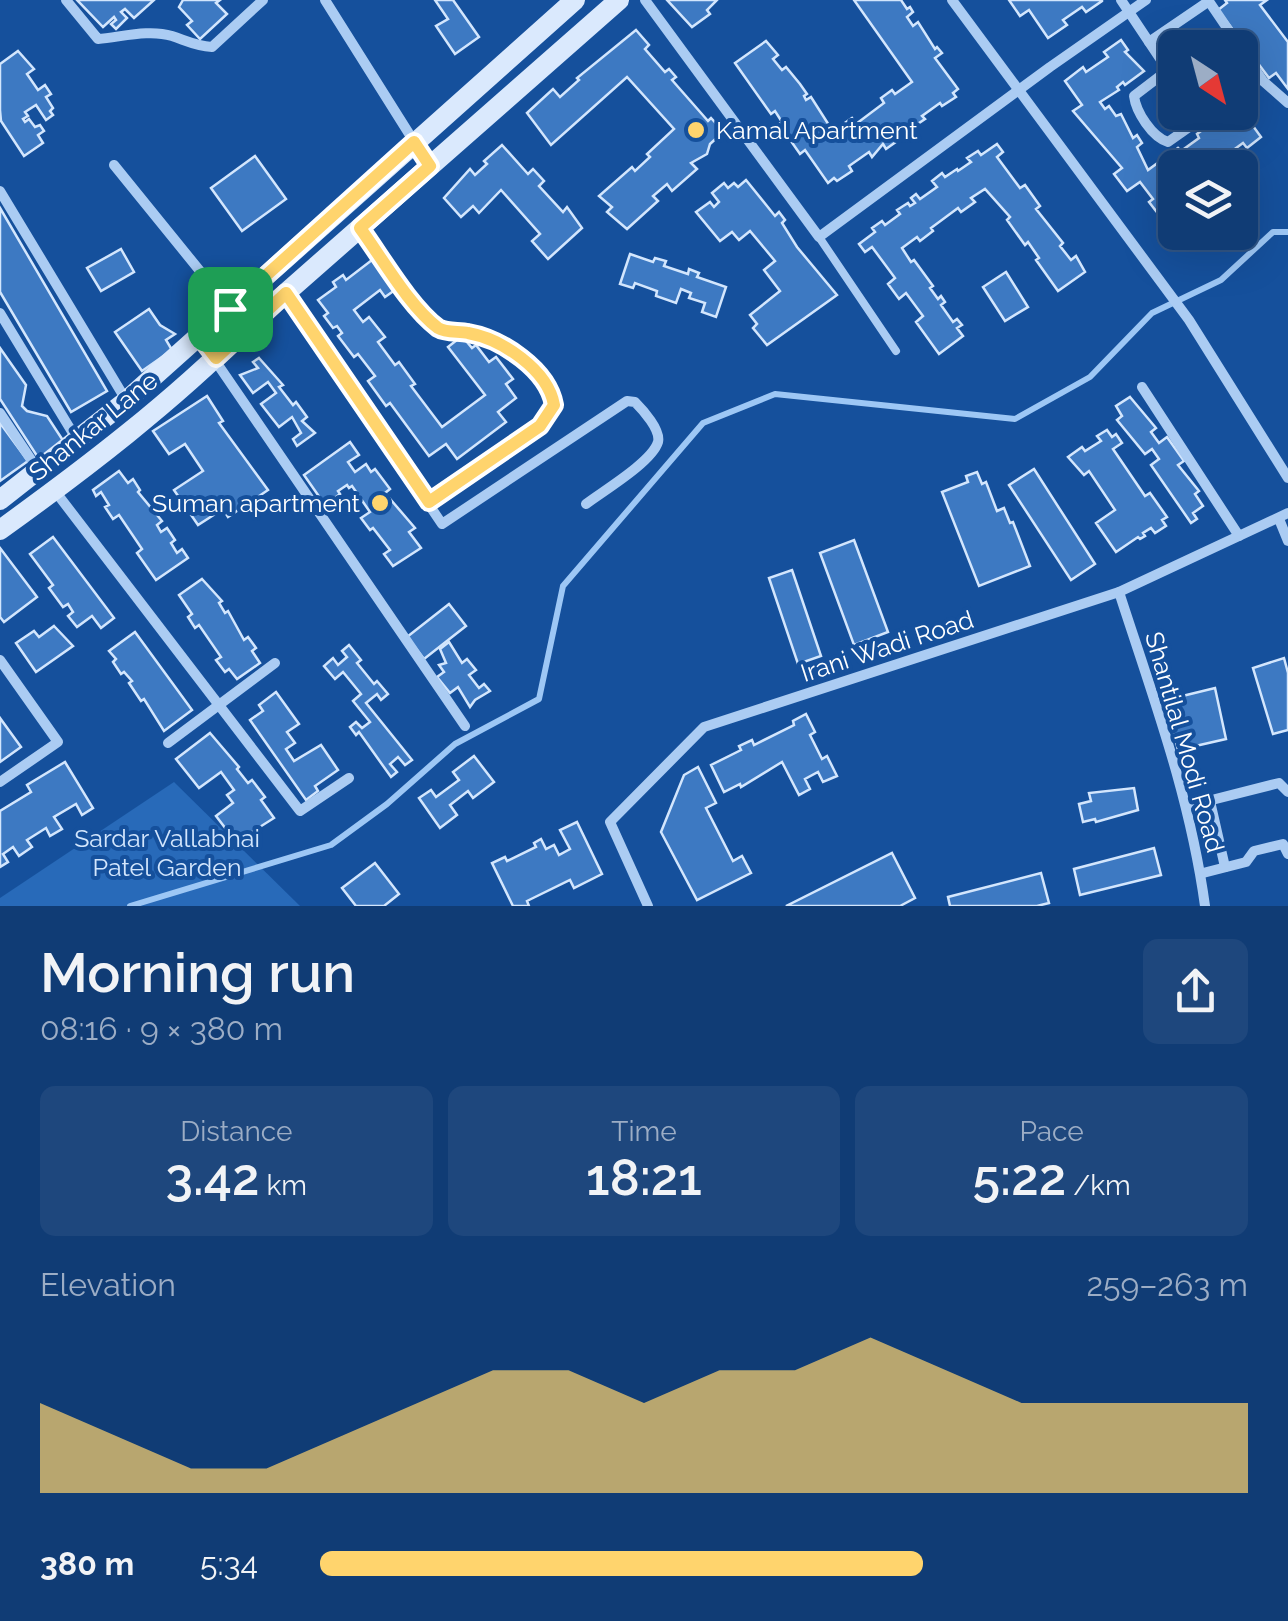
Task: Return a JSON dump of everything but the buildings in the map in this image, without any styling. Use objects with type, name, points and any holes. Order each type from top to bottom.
[{"type":"street","points":[[66,0],[98,40],[138,34],[171,36],[191,46],[212,47],[262,0]]},
{"type":"street","points":[[326,0],[430,166]]},
{"type":"street","name":"Shankar Lane","points":[[0,500],[126,401],[576,0]]},
{"type":"street","name":"Shankar Lane","points":[[0,530],[55,491],[216,358],[619,0]]},
{"type":"street","points":[[645,0],[820,237],[1146,0]]},
{"type":"street","points":[[952,0],[1189,320],[1288,478]]},
{"type":"street","points":[[1122,0],[1158,55]]},
{"type":"street","points":[[1149,42],[1208,0],[1227,30]]},
{"type":"street","points":[[1258,73],[1288,103]]},
{"type":"street","points":[[1158,78],[1134,96],[1136,106],[1159,139],[1168,142],[1185,130]]},
{"type":"street","points":[[114,165],[230,309]]},
{"type":"street","points":[[0,191],[126,401]]},
{"type":"street","points":[[360,228],[441,330],[487,338],[542,377],[552,392],[554,405],[540,426],[429,502]]},
{"type":"street","points":[[286,293],[442,524],[627,400],[635,402],[658,433],[658,443],[645,460],[586,504]]},
{"type":"street","points":[[0,313],[77,440]]},
{"type":"street","points":[[199,336],[465,726]]},
{"type":"street","points":[[1142,387],[1239,536]]},
{"type":"street","points":[[0,412],[38,470]]},
{"type":"street","points":[[55,491],[300,811],[348,778]]},
{"type":"street","points":[[1284,516],[1288,540]]},
{"type":"street","name":"Irani Wadi Road","points":[[648,906],[610,822],[704,727],[1119,592],[1284,516]]},
{"type":"street","name":"Shantilal Modi Road","points":[[1119,592],[1188,806],[1205,906]]},
{"type":"street","points":[[0,660],[58,742],[0,782]]},
{"type":"street","points":[[168,743],[274,663]]},
{"type":"street","points":[[1188,806],[1279,783],[1288,792]]},
{"type":"street","points":[[1210,800],[1225,867]]},
{"type":"street","points":[[1202,873],[1246,862],[1254,851],[1283,844],[1288,854]]},
{"type":"lane","points":[[820,237],[896,351]]},
{"type":"green space","name":"Sardar Vallabhai Patel Garden","points":[[174,782],[300,906],[0,906],[0,898]]},
{"type":"waterway","points":[[130,906],[331,845],[387,804],[455,744],[539,699],[563,586],[703,423],[775,394],[1015,419],[1090,377],[1152,313],[1221,280],[1273,232],[1288,232]]},
{"type":"place","name":"Kamal Apartment","points":[[696,130]]},
{"type":"place","name":"Suman apartment","points":[[380,503]]},
{"type":"route","points":[[414,142],[430,166],[360,228],[441,330],[487,338],[518,358],[542,377],[552,392],[554,405],[540,426],[429,502],[286,293],[216,358],[199,336],[230,309],[414,142]]}]
